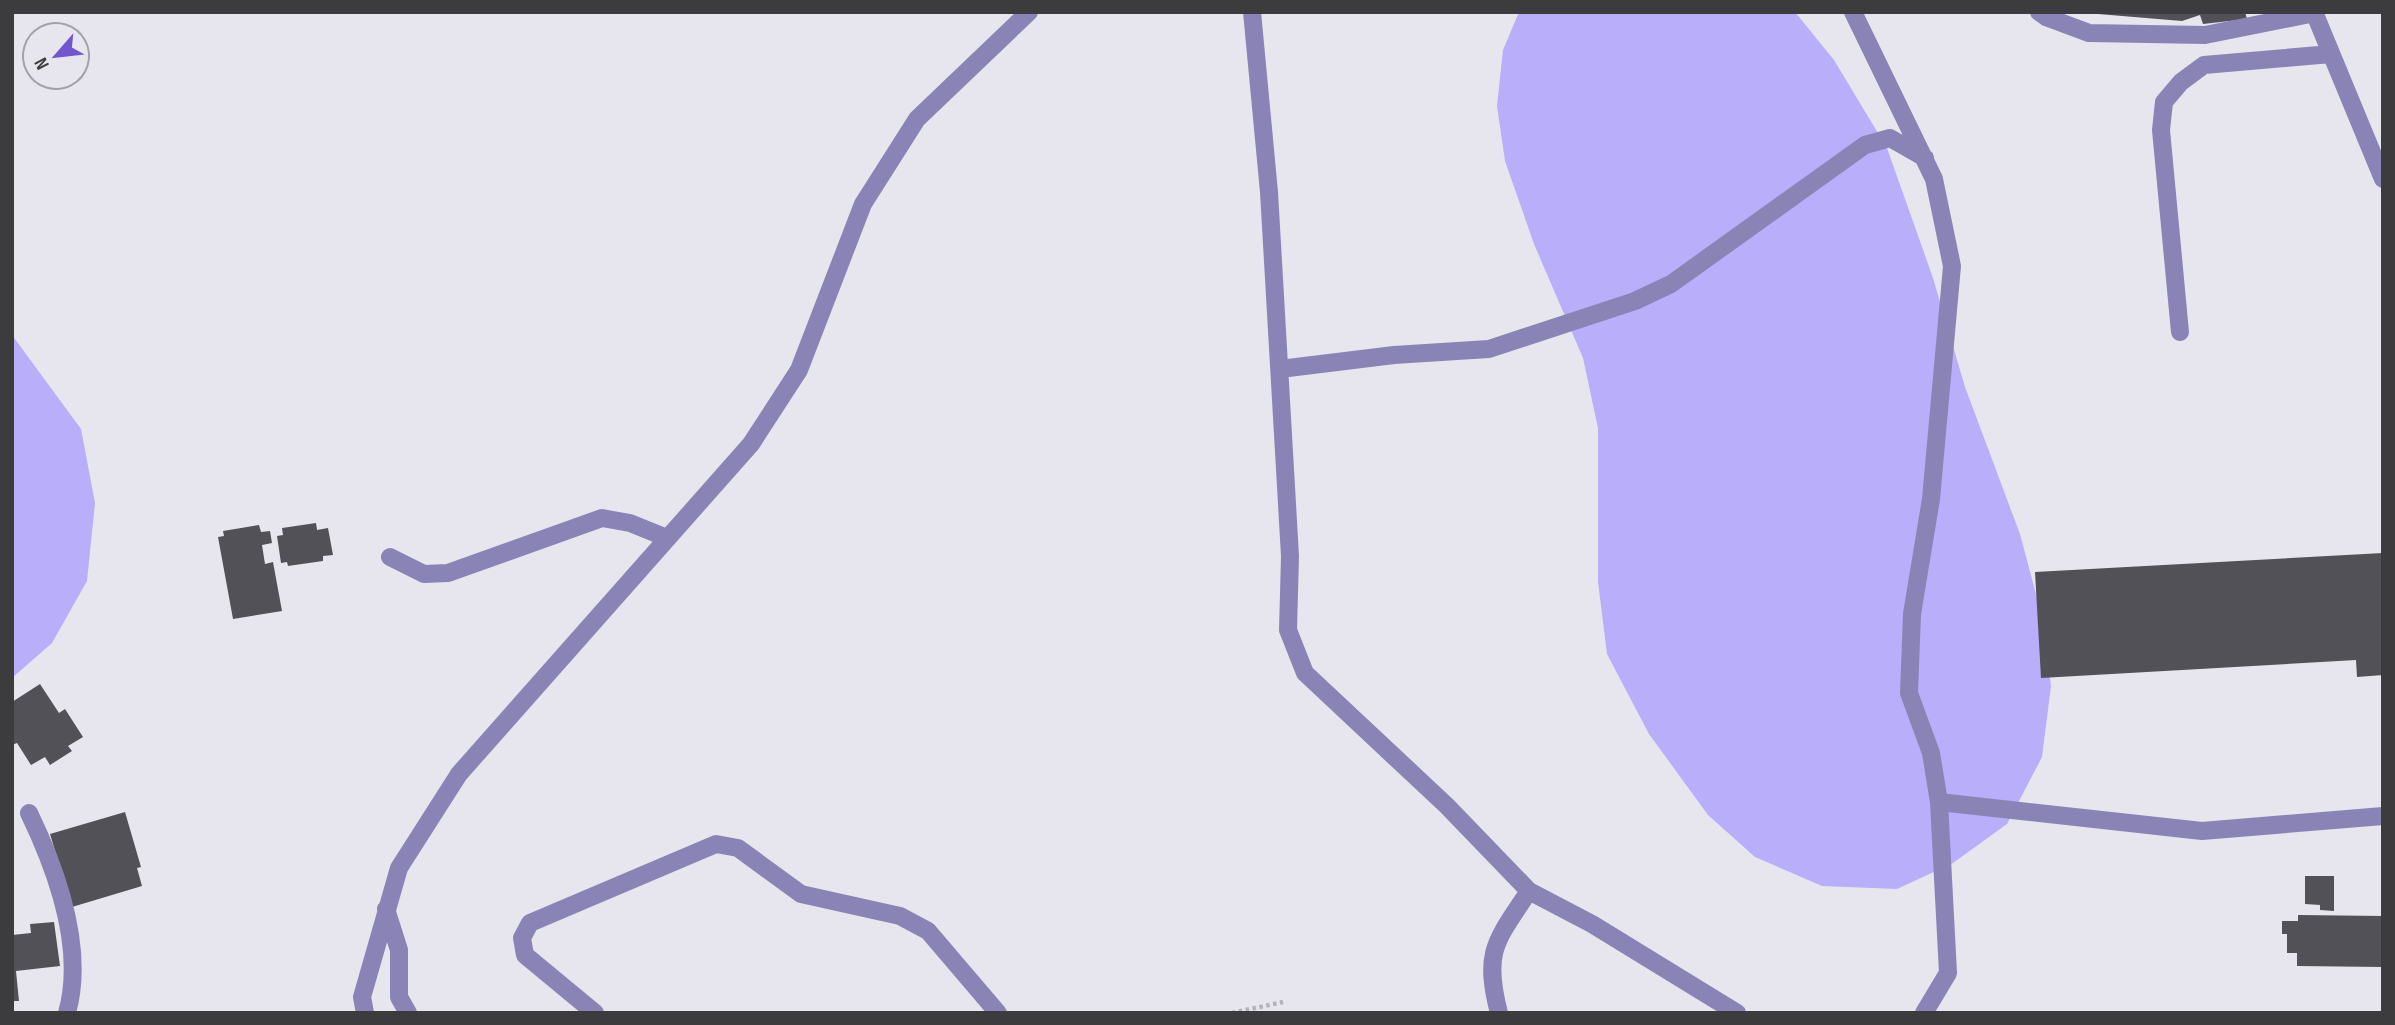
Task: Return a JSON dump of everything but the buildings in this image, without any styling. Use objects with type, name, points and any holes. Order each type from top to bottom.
[{"type":"street","points":[[365,1013],[362,997],[399,868],[459,774],[751,444],[799,370],[863,204],[917,119],[1029,12]]},
{"type":"street","points":[[1252,12],[1269,192],[1280,369],[1290,556],[1288,630],[1305,673],[1447,806],[1529,891],[1592,924],[1737,1013]]},
{"type":"street","points":[[1853,12],[1934,179],[1952,266],[1931,499],[1912,614],[1909,693],[1931,753],[1939,802],[1948,973],[1924,1013]]},
{"type":"street","points":[[2039,12],[2046,18],[2090,33],[2205,35],[2314,13],[2383,178]]},
{"type":"street","points":[[2180,332],[2161,130],[2164,102],[2181,82],[2204,65],[2331,54]]},
{"type":"street","points":[[1280,369],[1394,355],[1489,349],[1634,301],[1671,284],[1865,145],[1890,138],[1924,158]]},
{"type":"street","points":[[390,557],[424,574],[448,573],[602,518],[630,523],[667,538]]},
{"type":"street","points":[[1939,802],[2202,831],[2383,816]]},
{"type":"street","points":[[29,813],[43,841],[71,930],[74,989],[67,1013]]},
{"type":"street","points":[[594,1013],[526,955],[522,938],[530,923],[716,844],[738,848],[801,894],[900,916],[928,931],[998,1013]]},
{"type":"street","points":[[1499,1013],[1491,960],[1499,936],[1529,891]]},
{"type":"street","points":[[386,909],[399,950],[399,997],[408,1013]]},
{"type":"path","points":[[1232,1013],[1283,1002]]},
{"type":"shaded area","points":[[1519,12],[1795,12],[1834,60],[1887,148],[1933,278],[1965,387],[2020,534],[2042,617],[2051,686],[2042,757],[2007,824],[1953,863],[1897,889],[1822,886],[1755,857],[1708,815],[1649,734],[1607,654],[1598,582],[1598,428],[1583,358],[1534,244],[1505,161],[1497,106],[1503,50]]},
{"type":"shaded area","points":[[12,335],[81,429],[95,503],[87,581],[52,643],[12,678]]}]
